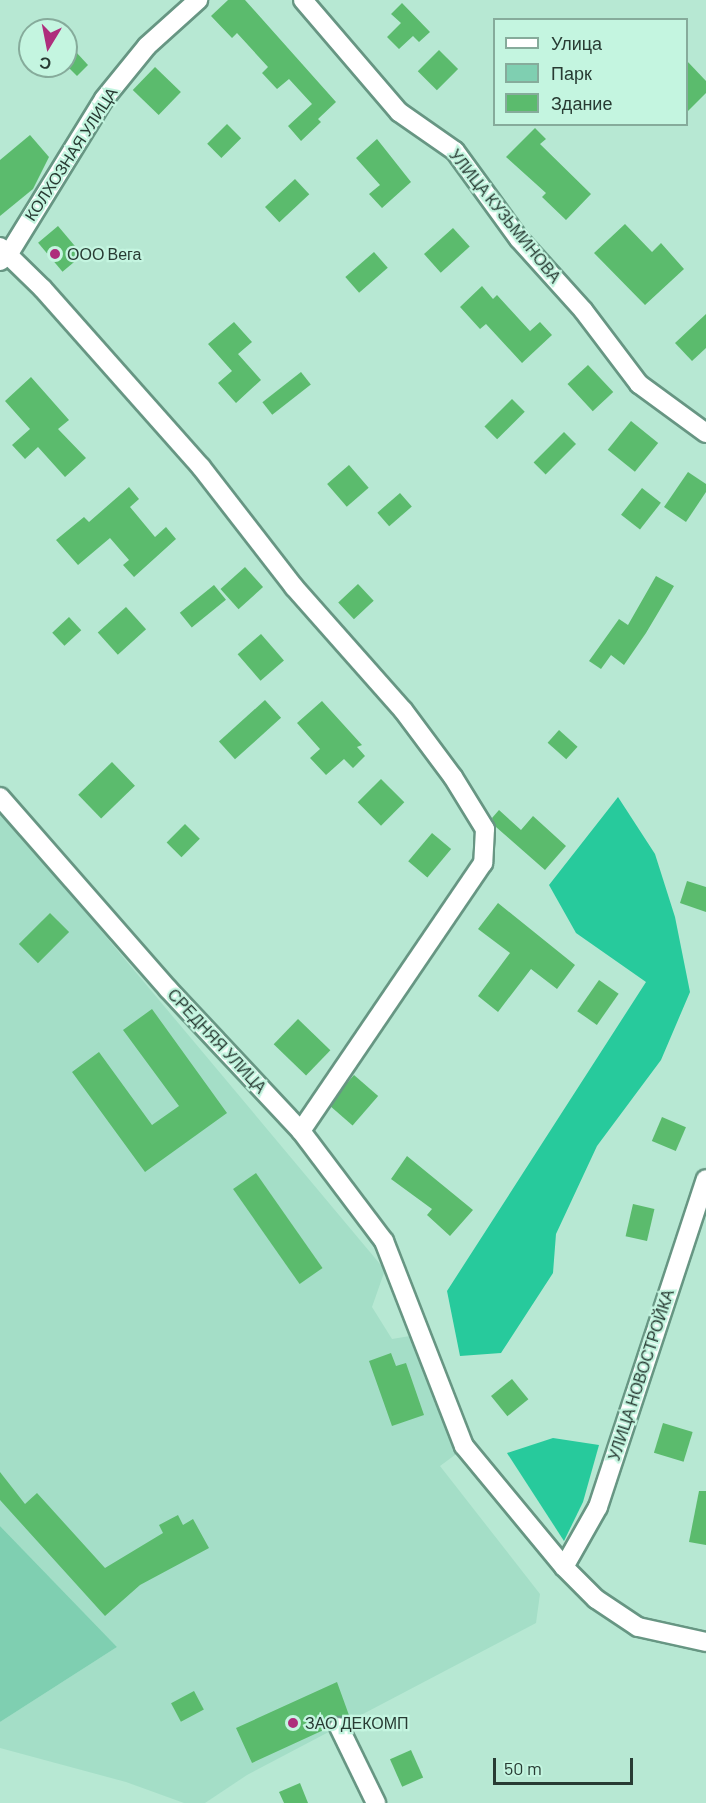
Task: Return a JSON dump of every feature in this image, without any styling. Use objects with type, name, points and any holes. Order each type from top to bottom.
[{"type":"street","name":"КОЛХОЗНАЯ УЛИЦА","points":[[3,254],[104,99],[147,46],[198,0]]},
{"type":"street","name":"УЛИЦА КУЗЬМИНОВА","points":[[303,0],[399,112],[455,151],[519,239],[583,310],[639,384],[706,433]]},
{"type":"street","points":[[3,254],[43,289],[201,467],[294,588],[403,710],[453,777],[485,829],[483,863],[301,1131]]},
{"type":"street","name":"СРЕДНЯЯ УЛИЦА","points":[[0,797],[168,988],[301,1131],[384,1241],[464,1446],[564,1567],[596,1599],[638,1627],[706,1642]]},
{"type":"street","name":"УЛИЦА НОВОСТРОЙКА","points":[[564,1567],[598,1507],[706,1179]]},
{"type":"street","points":[[339,1727],[376,1803]]},
{"type":"shaded area","points":[[0,810],[385,1270],[372,1307],[392,1339],[410,1336],[459,1452],[440,1466],[540,1594],[536,1623],[247,1775],[205,1803],[184,1803],[126,1782],[0,1748],[0,1722],[117,1647],[0,1526]]},
{"type":"green space","points":[[618,797],[655,854],[675,917],[690,992],[661,1060],[597,1146],[556,1234],[553,1273],[501,1353],[460,1356],[447,1291],[646,982],[576,933],[549,885]]},
{"type":"green space","points":[[553,1438],[599,1445],[583,1502],[564,1541],[507,1453]]},
{"type":"green space","points":[[0,1526],[117,1647],[0,1722]]},
{"type":"building","points":[[228,0],[245,0],[336,102],[318,119],[321,122],[301,141],[288,126],[312,104],[289,79],[277,89],[262,73],[268,67],[237,33],[232,38],[211,16]]},
{"type":"building","points":[[402,3],[430,32],[419,42],[413,36],[399,49],[387,37],[401,23],[391,14]]},
{"type":"building","points":[[439,50],[458,69],[437,90],[418,71]]},
{"type":"building","points":[[78,54],[88,65],[78,75]]},
{"type":"building","points":[[688,62],[706,81],[706,93],[688,111]]},
{"type":"building","points":[[155,67],[181,92],[159,115],[133,90]]},
{"type":"building","points":[[227,124],[241,138],[221,158],[207,144]]},
{"type":"building","points":[[535,128],[546,139],[540,144],[591,194],[566,220],[542,197],[546,193],[506,157]]},
{"type":"building","points":[[30,135],[49,157],[33,189],[0,216],[0,160]]},
{"type":"building","points":[[377,139],[411,182],[382,208],[369,194],[380,185],[356,158]]},
{"type":"building","points":[[295,179],[309,194],[279,222],[265,207]]},
{"type":"building","points":[[625,224],[652,252],[661,243],[684,269],[645,305],[594,253]]},
{"type":"building","points":[[58,226],[82,255],[63,272],[38,243]]},
{"type":"building","points":[[453,228],[470,247],[441,273],[424,254]]},
{"type":"building","points":[[374,252],[388,268],[359,293],[345,277]]},
{"type":"building","points":[[482,286],[493,299],[497,295],[530,331],[540,322],[552,335],[522,363],[486,324],[480,329],[460,307]]},
{"type":"building","points":[[706,314],[706,348],[692,361],[675,343]]},
{"type":"building","points":[[234,322],[252,342],[238,354],[261,380],[236,403],[218,383],[232,371],[208,344]]},
{"type":"building","points":[[588,365],[613,392],[593,411],[568,384]]},
{"type":"building","points":[[301,372],[311,385],[272,415],[262,402]]},
{"type":"building","points":[[31,377],[69,420],[58,429],[86,458],[65,477],[38,447],[25,459],[12,445],[30,429],[5,401]]},
{"type":"building","points":[[512,399],[525,412],[497,439],[484,427]]},
{"type":"building","points":[[631,421],[658,443],[635,472],[608,450]]},
{"type":"building","points":[[564,432],[576,444],[546,474],[534,462]]},
{"type":"building","points":[[349,465],[369,488],[347,507],[327,484]]},
{"type":"building","points":[[688,472],[706,484],[706,492],[686,522],[664,507]]},
{"type":"building","points":[[129,487],[139,499],[130,507],[155,537],[166,527],[176,539],[134,577],[123,565],[129,560],[110,538],[78,565],[56,540],[84,517],[89,522]]},
{"type":"building","points":[[642,488],[661,503],[640,530],[621,515]]},
{"type":"building","points":[[400,493],[412,507],[389,526],[377,513]]},
{"type":"building","points":[[245,567],[263,587],[239,609],[220,589]]},
{"type":"building","points":[[656,576],[674,586],[624,665],[611,655],[601,669],[589,661],[619,619],[628,625]]},
{"type":"building","points":[[358,584],[374,601],[354,619],[338,602]]},
{"type":"building","points":[[214,585],[226,600],[192,627],[180,613]]},
{"type":"building","points":[[126,607],[146,629],[118,655],[98,632]]},
{"type":"building","points":[[69,617],[81,630],[64,646],[52,633]]},
{"type":"building","points":[[261,634],[284,660],[261,681],[238,654]]},
{"type":"building","points":[[265,700],[281,718],[235,759],[219,741]]},
{"type":"building","points":[[322,701],[362,745],[357,747],[365,756],[353,768],[344,759],[326,775],[310,758],[320,749],[297,723]]},
{"type":"building","points":[[559,730],[578,747],[566,759],[548,743]]},
{"type":"building","points":[[112,762],[135,786],[101,818],[78,795]]},
{"type":"building","points":[[381,779],[404,802],[381,826],[358,802]]},
{"type":"building","points":[[499,810],[521,830],[533,816],[566,846],[545,870],[496,827],[492,818]]},
{"type":"building","points":[[185,824],[200,839],[181,857],[167,842]]},
{"type":"building","points":[[432,833],[451,849],[427,877],[408,861]]},
{"type":"building","points":[[687,881],[706,887],[706,912],[680,903]]},
{"type":"building","points":[[498,903],[575,965],[557,989],[531,969],[498,1012],[478,996],[510,953],[478,929]]},
{"type":"building","points":[[50,913],[69,932],[38,963],[19,944]]},
{"type":"building","points":[[599,980],[619,994],[597,1025],[577,1011]]},
{"type":"building","points":[[152,1009],[227,1113],[145,1172],[72,1072],[99,1052],[152,1125],[179,1106],[123,1030]]},
{"type":"building","points":[[298,1019],[330,1050],[306,1075],[274,1044]]},
{"type":"building","points":[[354,1075],[378,1096],[353,1125],[328,1104]]},
{"type":"building","points":[[662,1117],[686,1127],[676,1151],[652,1141]]},
{"type":"building","points":[[407,1156],[473,1210],[450,1236],[427,1215],[432,1209],[391,1179]]},
{"type":"building","points":[[256,1173],[323,1268],[300,1284],[233,1189]]},
{"type":"building","points":[[633,1204],[654,1209],[647,1241],[626,1236]]},
{"type":"building","points":[[391,1353],[396,1366],[406,1363],[424,1415],[392,1426],[369,1361]]},
{"type":"building","points":[[512,1379],[528,1399],[507,1416],[491,1396]]},
{"type":"building","points":[[663,1423],[693,1432],[684,1462],[654,1453]]},
{"type":"building","points":[[0,1472],[25,1504],[37,1493],[105,1568],[163,1533],[159,1525],[178,1515],[183,1525],[193,1519],[209,1548],[140,1585],[105,1616],[0,1500]]},
{"type":"building","points":[[699,1491],[706,1491],[706,1545],[689,1542]]},
{"type":"building","name":"ЗАО ДЕКОМП","points":[[337,1682],[350,1718],[335,1717],[329,1721],[328,1728],[252,1763],[236,1728]]},
{"type":"building","points":[[194,1691],[204,1710],[181,1722],[171,1703]]},
{"type":"building","points":[[411,1750],[423,1777],[402,1787],[390,1759]]},
{"type":"building","points":[[300,1783],[308,1803],[284,1803],[279,1792]]},
{"type":"place","name":"ООО Вега","points":[[55,254]]},
{"type":"place","name":"ЗАО ДЕКОМП","points":[[293,1723]]}]
